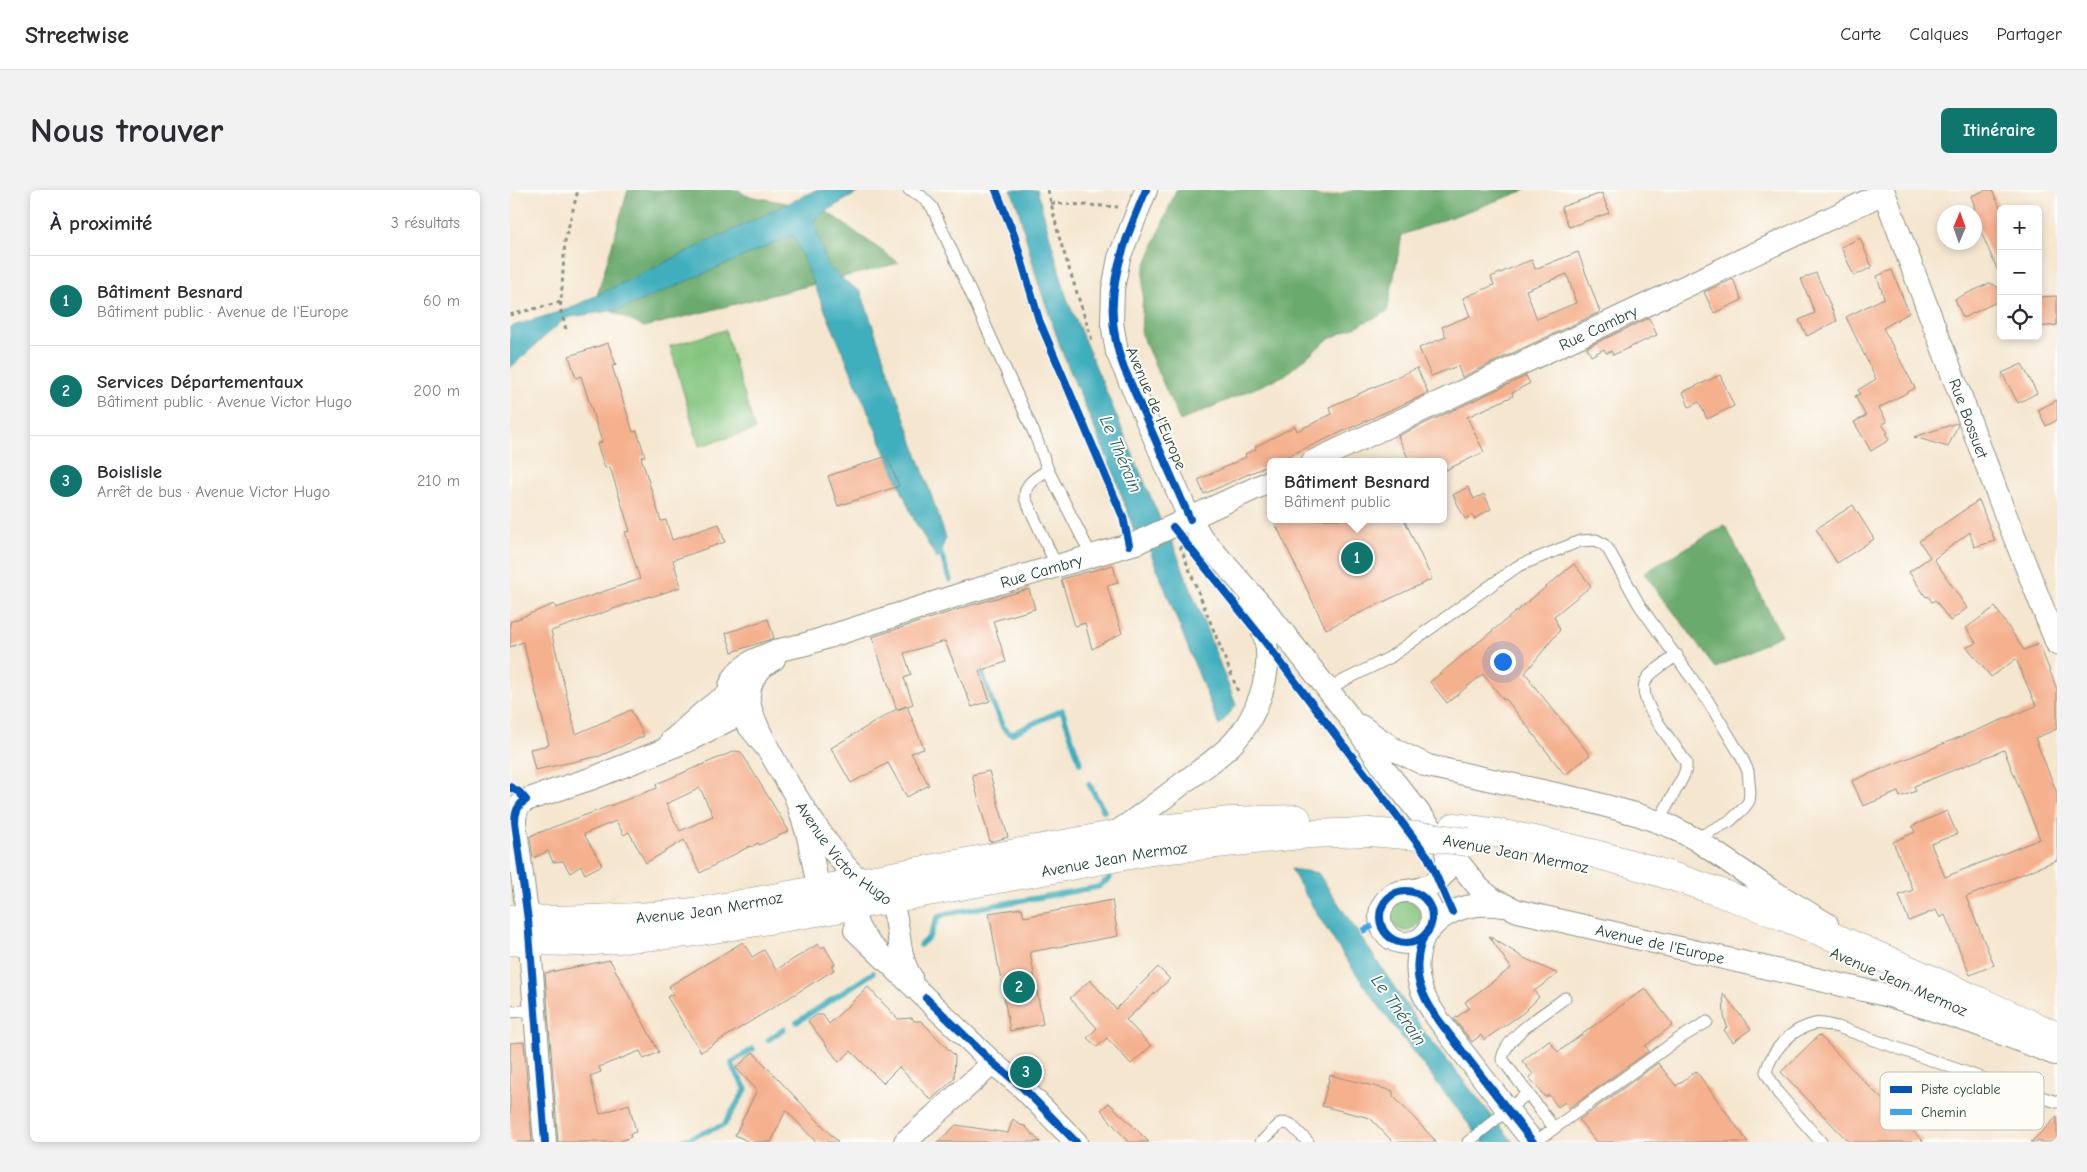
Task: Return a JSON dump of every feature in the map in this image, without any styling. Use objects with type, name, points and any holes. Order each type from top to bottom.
[{"type":"main road","name":"Avenue Jean Mermoz","points":[[519,931],[582,942],[689,933],[1113,835],[1247,820],[1368,826],[1430,837],[1500,846],[1580,864],[1663,887],[1763,922],[2056,1048]]},
{"type":"main road","name":"Avenue Jean Mermoz","points":[[519,931],[598,920],[673,915],[859,894],[1151,851],[1368,826]]},
{"type":"main road","name":"Avenue Jean Mermoz","points":[[1456,839],[1516,836],[1664,873],[1772,912],[1931,980],[2056,1048]]},
{"type":"street","name":"Rue Cambry","points":[[1320,458],[1883,191]]},
{"type":"street","name":"Rue Bossuet","points":[[1883,191],[2002,506],[2057,644]]},
{"type":"street","name":"Avenue de l'Europe","points":[[1142,199],[1123,244],[1116,272],[1112,305],[1115,338],[1124,368],[1182,523],[1201,536],[1268,613],[1347,714],[1380,764],[1416,808],[1456,839],[1479,888],[1504,906],[1528,914],[1890,996],[2056,1048]]},
{"type":"street","name":"Rue Cambry","points":[[742,704],[754,678],[762,668],[776,658],[806,644],[968,592],[1136,543],[1267,483]]},
{"type":"street","points":[[1113,835],[1215,759],[1237,739],[1249,720],[1264,684],[1267,657],[1266,643],[1260,622],[1239,579]]},
{"type":"street","points":[[545,1142],[534,1010],[519,931],[515,815],[518,798],[594,778],[635,761],[672,740],[711,706],[742,704]]},
{"type":"street","name":"Avenue Victor Hugo","points":[[742,704],[794,792],[926,998]]},
{"type":"street","name":"Avenue de l'Europe","points":[[1347,714],[1397,751],[1438,768],[1588,801],[1658,822],[1695,839],[1806,912],[1931,980]]},
{"type":"street","points":[[1416,808],[1414,800],[1417,786],[1426,775],[1438,768]]},
{"type":"street","name":"Avenue Victor Hugo","points":[[794,792],[811,848],[859,894],[867,940],[993,1064],[1022,1087],[1076,1142]]},
{"type":"street","points":[[1456,839],[1447,854],[1446,867],[1439,879],[1428,888],[1394,894],[1384,902],[1379,914],[1381,928],[1389,938],[1400,944],[1413,943],[1427,933],[1440,919],[1465,907],[1482,904],[1504,906]]},
{"type":"street","points":[[1407,891],[1420,895],[1429,904],[1432,917],[1420,946],[1418,974],[1426,999],[1503,1113],[1534,1142]]},
{"type":"street","points":[[905,1142],[993,1064]]},
{"type":"lane","points":[[909,190],[920,195],[932,207],[1048,470],[1092,556]]},
{"type":"lane","points":[[1048,470],[1028,485],[1024,492],[1025,498],[1057,567]]},
{"type":"lane","points":[[1327,689],[1399,651],[1494,581],[1518,566],[1571,543],[1596,540],[1608,549],[1640,606],[1704,694],[1741,756],[1748,772],[1750,783],[1749,801],[1744,808],[1730,822],[1695,839]]},
{"type":"lane","points":[[1658,822],[1686,769],[1682,756],[1649,708],[1644,692],[1649,677],[1677,655]]},
{"type":"lane","points":[[1554,1128],[1502,1059],[1504,1051],[1514,1036],[1565,998]]},
{"type":"lane","points":[[510,1012],[534,1010]]},
{"type":"lane","points":[[1534,1142],[1677,1040],[1707,1022]]},
{"type":"lane","points":[[1821,1142],[1778,1093],[1766,1072],[1769,1059],[1787,1037],[1815,1024],[1838,1027],[1965,1072]]},
{"type":"lane","points":[[1470,1140],[1528,1093]]},
{"type":"lane","points":[[2044,1098],[2057,1102]]},
{"type":"lane","points":[[1261,1142],[1281,1123],[1290,1124],[1308,1142]]},
{"type":"path","points":[[568,334],[561,302],[564,241],[578,190]]},
{"type":"path","points":[[1051,203],[1142,199]]},
{"type":"path","points":[[510,314],[561,302]]},
{"type":"path","points":[[1182,523],[1191,550]]},
{"type":"path","points":[[1182,523],[1249,720]]},
{"type":"green space","points":[[628,190],[739,190],[745,195],[826,211],[899,263],[644,327],[595,303]]},
{"type":"green space","points":[[1176,190],[1287,190],[1325,197],[1355,190],[1526,190],[1402,235],[1387,312],[1327,340],[1285,375],[1180,421],[1141,334],[1144,269]]},
{"type":"green space","points":[[725,330],[755,430],[699,446],[670,346]]},
{"type":"green space","points":[[1725,525],[1781,635],[1716,668],[1644,573]]},
{"type":"green space","points":[[1406,901],[1412,902],[1420,910],[1420,922],[1412,930],[1406,931],[1400,930],[1392,922],[1391,916],[1392,910],[1400,902]]},
{"type":"water","points":[[816,190],[862,190],[819,215],[814,221],[827,265],[842,279],[861,292],[946,538],[937,559],[915,522],[793,235],[622,309],[570,317],[561,322],[510,368],[510,327],[568,309]]},
{"type":"water","name":"Le Thérain","points":[[1011,190],[1037,190],[1067,299],[1166,533],[1170,536],[1236,705],[1219,726],[1146,541],[1134,530],[1113,471],[1064,357],[1037,279],[1018,208]]},
{"type":"water","name":"Le Thérain","points":[[1291,869],[1318,873],[1425,1033],[1513,1142],[1483,1142],[1481,1140],[1405,1042],[1357,974]]},
{"type":"building","points":[[1986,190],[1992,190],[1999,205],[1997,205],[1997,269],[1982,234],[1982,205],[1974,205],[1971,196]]},
{"type":"building","points":[[1602,193],[1609,213],[1569,227],[1561,207]]},
{"type":"building","points":[[1860,238],[1872,267],[1854,276],[1841,247]]},
{"type":"building","points":[[1578,252],[1600,312],[1462,377],[1458,366],[1431,376],[1419,348],[1446,337],[1442,327],[1470,316],[1463,298],[1494,285],[1491,277],[1523,263],[1532,260],[1535,269]],"holes":[[[1567,274],[1576,303],[1537,319],[1526,290]]]},
{"type":"building","points":[[1892,270],[1909,313],[1883,328],[1915,388],[1879,408],[1887,422],[1882,424],[1888,433],[1886,434],[1889,440],[1871,451],[1854,422],[1866,416],[1855,396],[1860,394],[1858,390],[1876,379],[1846,317],[1884,298],[1877,276]]},
{"type":"building","points":[[1816,273],[1837,321],[1807,336],[1799,320],[1815,313],[1801,279]]},
{"type":"building","points":[[1733,279],[1742,300],[1714,313],[1704,292]]},
{"type":"building","points":[[1990,283],[1997,286],[1997,302],[1963,318],[1955,299]]},
{"type":"building","points":[[2057,296],[2057,325],[2042,327],[2042,297]]},
{"type":"building","points":[[1649,318],[1657,335],[1613,355],[1611,351],[1606,353],[1604,349],[1591,356],[1587,347]]},
{"type":"building","points":[[608,343],[616,365],[612,366],[633,432],[637,431],[645,456],[641,457],[661,521],[666,520],[672,540],[719,524],[725,542],[673,560],[681,587],[551,631],[576,734],[631,710],[644,736],[600,756],[535,770],[530,749],[549,745],[523,642],[510,647],[510,622],[554,604],[556,608],[640,579],[625,532],[630,531],[610,467],[605,468],[597,444],[602,442],[581,376],[576,378],[569,356]]},
{"type":"building","points":[[2022,364],[2037,393],[2018,403],[2002,373]]},
{"type":"building","points":[[1417,368],[1428,393],[1284,458],[1267,458],[1267,466],[1204,494],[1198,480],[1246,457],[1245,454],[1256,449],[1255,447],[1295,426],[1297,431],[1332,414],[1329,407]]},
{"type":"building","points":[[1720,375],[1734,406],[1707,419],[1699,402],[1689,407],[1683,392]]},
{"type":"building","points":[[1526,376],[1530,383],[1512,393],[1513,396],[1467,417],[1484,452],[1447,470],[1447,458],[1408,458],[1398,436]]},
{"type":"building","points":[[2057,400],[2057,420],[2046,426],[2038,410]]},
{"type":"building","points":[[1957,423],[1958,425],[1948,447],[1914,437]]},
{"type":"building","points":[[887,456],[899,486],[838,506],[828,476]]},
{"type":"building","points":[[1468,487],[1474,499],[1484,494],[1491,509],[1474,519],[1472,515],[1465,519],[1453,495]]},
{"type":"building","points":[[1979,500],[1995,541],[1974,547],[1970,532],[1934,559],[1967,608],[1950,621],[1935,600],[1932,602],[1928,596],[1926,597],[1909,572],[1930,557],[1919,541]]},
{"type":"building","points":[[1853,505],[1874,539],[1837,563],[1816,529]]},
{"type":"building","points":[[1275,523],[1406,523],[1432,579],[1326,629]]},
{"type":"building","points":[[1574,564],[1591,586],[1554,616],[1560,630],[1525,673],[1590,755],[1565,775],[1506,699],[1504,700],[1483,674],[1447,703],[1430,682]]},
{"type":"building","points":[[1113,565],[1118,583],[1107,586],[1122,633],[1092,649],[1085,623],[1075,626],[1061,579]]},
{"type":"building","points":[[1029,589],[1035,609],[993,621],[1006,662],[979,671],[990,701],[972,707],[945,641],[904,653],[911,675],[904,678],[913,704],[897,710],[872,637]]},
{"type":"building","points":[[1995,607],[2024,650],[2039,644],[2057,689],[2057,729],[2035,738],[2057,793],[2057,860],[1966,897],[1994,965],[1970,975],[1945,915],[1940,918],[1936,910],[1909,921],[1899,895],[1913,890],[1893,842],[1915,832],[1912,826],[1947,811],[1957,834],[1931,844],[1945,877],[2040,839],[2004,750],[1914,786],[1916,791],[1900,797],[1898,792],[1863,806],[1852,781],[2036,706],[2016,659],[1991,677],[1967,647],[1976,643],[1966,628]]},
{"type":"building","points":[[768,619],[774,638],[732,652],[726,633]]},
{"type":"building","points":[[907,706],[924,749],[911,753],[929,785],[907,797],[888,763],[851,783],[831,748],[895,710]]},
{"type":"building","points":[[735,751],[741,752],[789,831],[759,845],[758,843],[750,846],[700,873],[684,840],[646,863],[629,832],[624,835],[616,821],[584,834],[602,865],[585,874],[581,866],[570,873],[563,861],[553,862],[548,851],[533,858],[530,836],[657,788],[656,784]],"holes":[[[700,788],[713,816],[680,831],[666,804]]]},
{"type":"building","points":[[989,771],[1008,837],[990,842],[972,775]]},
{"type":"building","points":[[1112,900],[1118,936],[1030,952],[1043,1024],[1010,1031],[989,913],[1022,908],[1024,917]]},
{"type":"building","points":[[1489,936],[1524,958],[1558,974],[1534,991],[1539,997],[1523,1013],[1484,1040],[1481,1035],[1472,1042],[1454,1019],[1469,1008],[1465,1002],[1511,968]]},
{"type":"building","points":[[743,942],[752,957],[764,950],[776,970],[818,944],[821,948],[824,946],[835,964],[832,966],[834,970],[701,1052],[667,997],[673,994],[669,986]]},
{"type":"building","points":[[610,960],[659,1052],[644,1059],[640,1051],[599,1067],[601,1072],[590,1076],[600,1114],[629,1104],[636,1132],[630,1134],[631,1137],[618,1142],[558,1142],[545,973]]},
{"type":"building","points":[[1158,967],[1170,979],[1126,1020],[1151,1046],[1131,1064],[1107,1038],[1097,1047],[1087,1038],[1097,1028],[1070,998],[1090,980],[1116,1009]]},
{"type":"building","points":[[868,987],[898,1019],[912,1018],[914,1021],[921,1021],[955,1056],[954,1079],[931,1100],[899,1067],[883,1083],[851,1051],[839,1062],[808,1021],[817,1015],[823,1015],[829,1024]]},
{"type":"building","points":[[1645,988],[1673,1025],[1645,1046],[1649,1051],[1569,1108],[1565,1102],[1558,1107],[1549,1095],[1545,1097],[1529,1077],[1533,1074],[1522,1061],[1549,1040],[1558,1052]]},
{"type":"building","points":[[1723,993],[1751,1029],[1733,1042],[1724,1030],[1727,1027],[1724,1016]]},
{"type":"building","points":[[1819,1035],[1880,1097],[1880,1130],[1912,1130],[1924,1142],[1849,1142],[1781,1072]]},
{"type":"building","points":[[524,1042],[532,1142],[510,1142],[510,1043]]},
{"type":"building","points":[[753,1052],[838,1142],[816,1142],[786,1110],[771,1142],[749,1142],[735,1135],[757,1090],[736,1068]]},
{"type":"building","points":[[1658,1063],[1676,1086],[1696,1071],[1748,1142],[1596,1142],[1579,1120]]},
{"type":"building","points":[[1330,1075],[1393,1091],[1393,1096],[1437,1142],[1393,1142],[1370,1118],[1322,1106]]},
{"type":"building","points":[[1109,1103],[1149,1142],[1128,1142],[1101,1110]]},
{"type":"building","points":[[2057,1117],[2057,1142],[2031,1142],[2044,1130]]},
{"type":"building","points":[[1013,1119],[1020,1125],[1025,1126],[1040,1142],[938,1142],[956,1125],[1008,1133]]},
{"type":"waterway","points":[[940,551],[950,580]]},
{"type":"waterway","points":[[979,665],[993,705],[1004,729],[1011,734],[1062,710],[1080,763]]},
{"type":"waterway","points":[[1089,784],[1104,811]]},
{"type":"waterway","points":[[920,945],[929,937],[938,917],[945,914],[1098,887],[1110,878]]},
{"type":"waterway","points":[[797,1022],[873,973]]},
{"type":"waterway","points":[[768,1040],[784,1029]]},
{"type":"waterway","points":[[679,1142],[724,1125],[746,1089],[732,1066],[732,1062],[753,1049]]},
{"type":"marked path","points":[[1362,931],[1380,923]]},
{"type":"cycle path","points":[[996,190],[1014,235],[1039,320],[1123,517],[1129,545]]},
{"type":"cycle path","points":[[1146,190],[1128,234],[1116,277],[1113,299],[1116,344],[1124,368],[1190,519]]},
{"type":"cycle path","points":[[1173,527],[1266,643],[1428,857],[1452,912]]},
{"type":"cycle path","points":[[510,787],[519,792],[526,800],[520,804],[515,815],[515,822],[528,920],[545,1142]]},
{"type":"cycle path","points":[[1401,891],[1411,891],[1425,898],[1432,912],[1432,917],[1432,922],[1425,936],[1411,943],[1401,943],[1391,939],[1384,932],[1380,922],[1380,912],[1384,902],[1391,895],[1401,891]]},
{"type":"cycle path","points":[[1424,936],[1418,955],[1417,969],[1419,982],[1428,1003],[1436,1017],[1533,1142]]},
{"type":"cycle path","points":[[926,998],[993,1063],[1022,1087],[1076,1142]]},
{"type":"place","name":"Bâtiment Besnard","points":[[1357,558]]},
{"type":"place","name":"Services Départementaux","points":[[1019,987]]},
{"type":"place","name":"Boislisle","points":[[1026,1072]]}]
